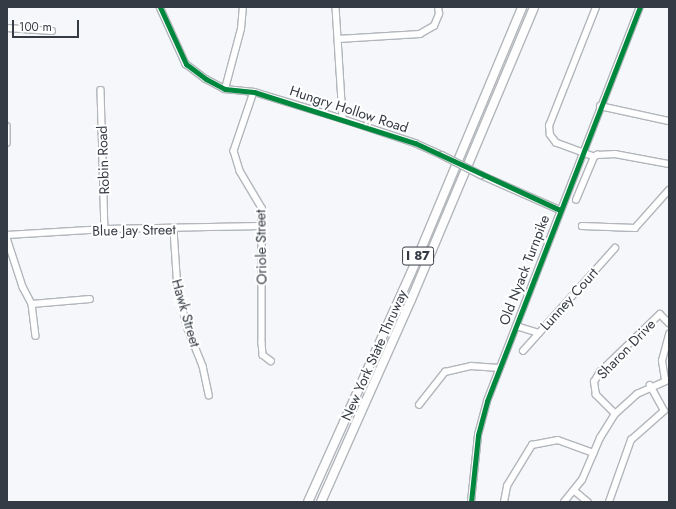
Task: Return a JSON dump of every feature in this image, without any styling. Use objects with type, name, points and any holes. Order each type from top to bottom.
[{"type":"highway","name":"New York State Thruway","points":[[308,502],[402,293],[522,7]]},
{"type":"highway","name":"New York State Thruway","points":[[320,502],[411,300],[534,7]]},
{"type":"street","name":"Hungry Hollow Road","points":[[160,7],[186,64],[206,79],[225,88],[254,92],[406,140],[560,210]]},
{"type":"street","points":[[225,88],[235,57],[243,7]]},
{"type":"street","points":[[336,7],[343,119]]},
{"type":"street","points":[[338,39],[420,34],[434,26],[439,14],[438,7]]},
{"type":"street","points":[[594,157],[556,143],[550,135],[549,126],[596,7]]},
{"type":"street","name":"Old Nyack Turnpike","points":[[471,502],[482,417],[499,368],[582,152],[640,7]]},
{"type":"street","points":[[7,28],[52,31]]},
{"type":"street","name":"Robin Road","points":[[102,90],[105,229]]},
{"type":"street","name":"Oriole Street","points":[[254,92],[234,151],[240,171],[262,208],[263,355],[271,362]]},
{"type":"street","points":[[600,106],[669,121]]},
{"type":"street","points":[[7,126],[7,143]]},
{"type":"street","points":[[576,200],[594,157],[603,153],[669,164]]},
{"type":"street","points":[[582,226],[635,228],[669,190]]},
{"type":"street","name":"Blue Jay Street","points":[[7,237],[105,229],[174,230],[261,226]]},
{"type":"street","name":"Hawk Street","points":[[174,230],[178,291],[188,329],[203,366],[208,395]]},
{"type":"street","points":[[7,237],[22,287],[32,304],[36,336]]},
{"type":"street","name":"Lunney Court","points":[[523,351],[615,248]]},
{"type":"street","points":[[32,304],[90,299]]},
{"type":"street","name":"Sharon Drive","points":[[614,414],[596,394],[594,382],[600,372],[660,314],[669,323]]},
{"type":"street","points":[[516,326],[539,333]]},
{"type":"street","points":[[564,502],[575,491],[614,414],[637,394],[650,386],[667,380],[662,361],[669,334]]},
{"type":"street","points":[[419,405],[445,372],[471,366],[499,368]]},
{"type":"street","points":[[609,502],[631,440],[664,411],[650,386]]},
{"type":"street","points":[[504,502],[507,486],[532,445],[558,440],[594,454]]},
{"type":"street","points":[[575,491],[588,502]]},
{"type":"cycle path","points":[[160,7],[186,64],[206,79],[225,89],[254,92],[415,143],[560,210]]},
{"type":"cycle path","points":[[471,502],[478,435],[487,401],[640,7]]}]
